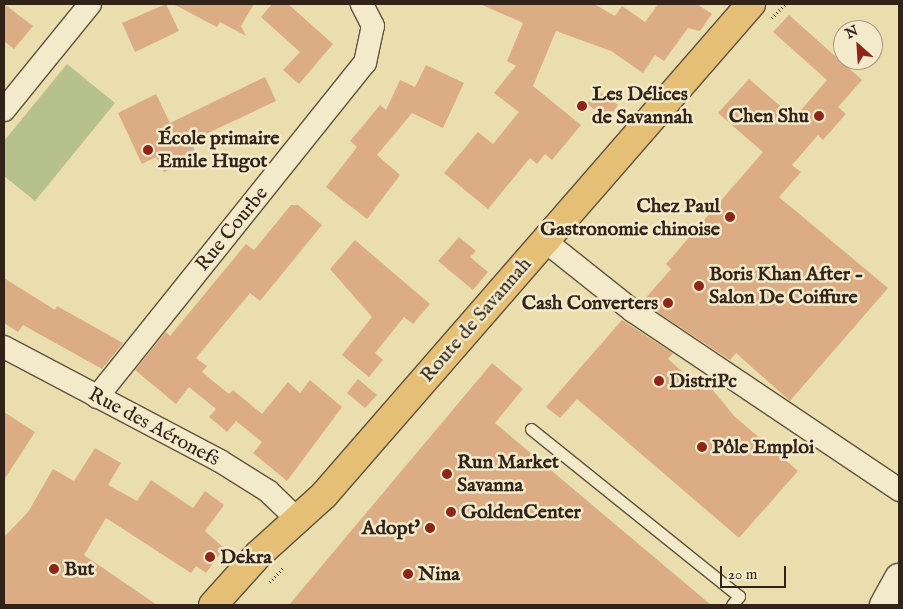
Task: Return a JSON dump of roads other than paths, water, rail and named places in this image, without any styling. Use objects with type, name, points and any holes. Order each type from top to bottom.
[{"type":"main road","name":"Route de Savannah","points":[[236,605],[656,123],[751,4]]},
{"type":"main road","name":"Route de Savannah","points":[[656,123],[770,4]]},
{"type":"main road","name":"Route de Savannah","points":[[213,605],[296,518],[324,495],[550,245]]},
{"type":"street","points":[[4,110],[90,4]]},
{"type":"street","name":"Rue Courbe","points":[[97,397],[365,63],[372,26],[362,4]]},
{"type":"street","points":[[550,245],[633,311],[899,490]]},
{"type":"street","name":"Rue des Aéronefs","points":[[4,347],[234,470],[283,502],[296,518]]},
{"type":"street","points":[[884,605],[899,578]]},
{"type":"lane","points":[[531,430],[739,596],[732,605]]},
{"type":"place","name":"Les Délices de Savannah","points":[[582,106]]},
{"type":"place","name":"Chen Shu","points":[[819,116]]},
{"type":"place","name":"École primaire Emile Hugot","points":[[148,150]]},
{"type":"place","name":"Chez Paul Gastronomie chinoise","points":[[730,217]]},
{"type":"place","name":"Boris Khan After - Salon De Coiffure","points":[[699,286]]},
{"type":"place","name":"Cash Converters","points":[[668,303]]},
{"type":"place","name":"DistriPc","points":[[659,381]]},
{"type":"place","name":"Pôle Emploi","points":[[702,447]]},
{"type":"place","name":"Run Market Savanna","points":[[447,474]]},
{"type":"place","name":"GoldenCenter","points":[[451,512]]},
{"type":"place","name":"Adopt'","points":[[430,528]]},
{"type":"place","name":"Dekra","points":[[210,557]]},
{"type":"place","name":"But","points":[[54,569]]},
{"type":"place","name":"Nina","points":[[408,574]]}]
